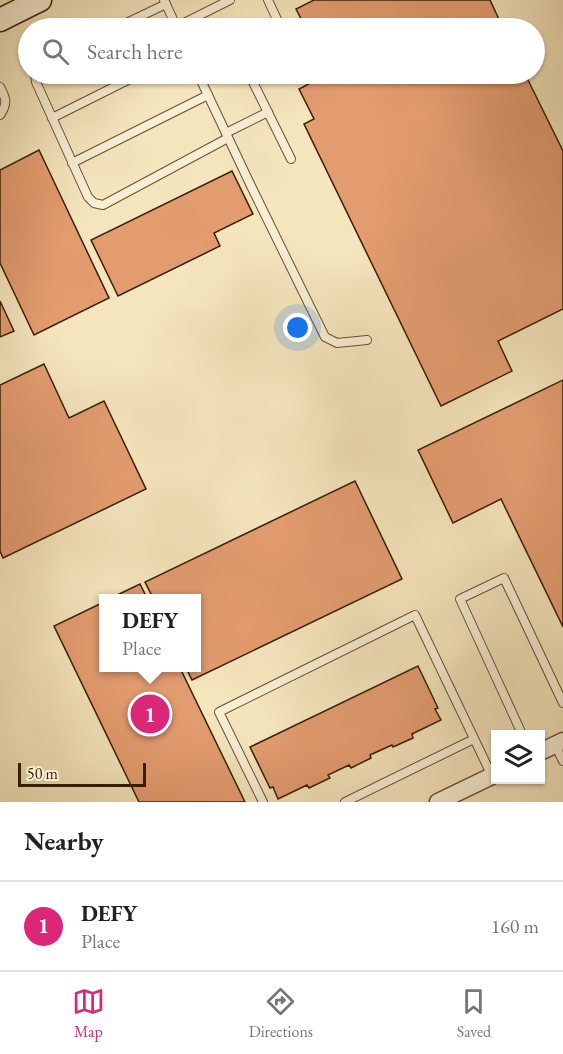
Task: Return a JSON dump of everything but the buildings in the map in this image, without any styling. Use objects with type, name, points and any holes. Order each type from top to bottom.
[{"type":"street","points":[[0,20],[40,0]]},
{"type":"street","points":[[438,802],[491,776]]},
{"type":"lane","points":[[196,18],[230,0]]},
{"type":"lane","points":[[268,0],[276,18]]},
{"type":"lane","points":[[135,18],[165,2],[172,18]]},
{"type":"lane","points":[[37,84],[88,197],[94,203],[103,205],[268,112]]},
{"type":"lane","points":[[52,118],[120,84]]},
{"type":"lane","points":[[203,84],[326,337],[337,343],[367,340]]},
{"type":"lane","points":[[254,84],[291,159]]},
{"type":"lane","points":[[0,87],[6,98],[5,108],[0,115]]},
{"type":"lane","points":[[72,163],[208,95]]},
{"type":"lane","points":[[520,730],[460,599],[504,578],[563,704]]},
{"type":"lane","points":[[264,802],[219,712],[415,615],[491,770]]},
{"type":"lane","points":[[345,802],[474,739]]},
{"type":"lane","points":[[553,746],[563,761]]},
{"type":"place","name":"DEFY","points":[[150,714]]}]
